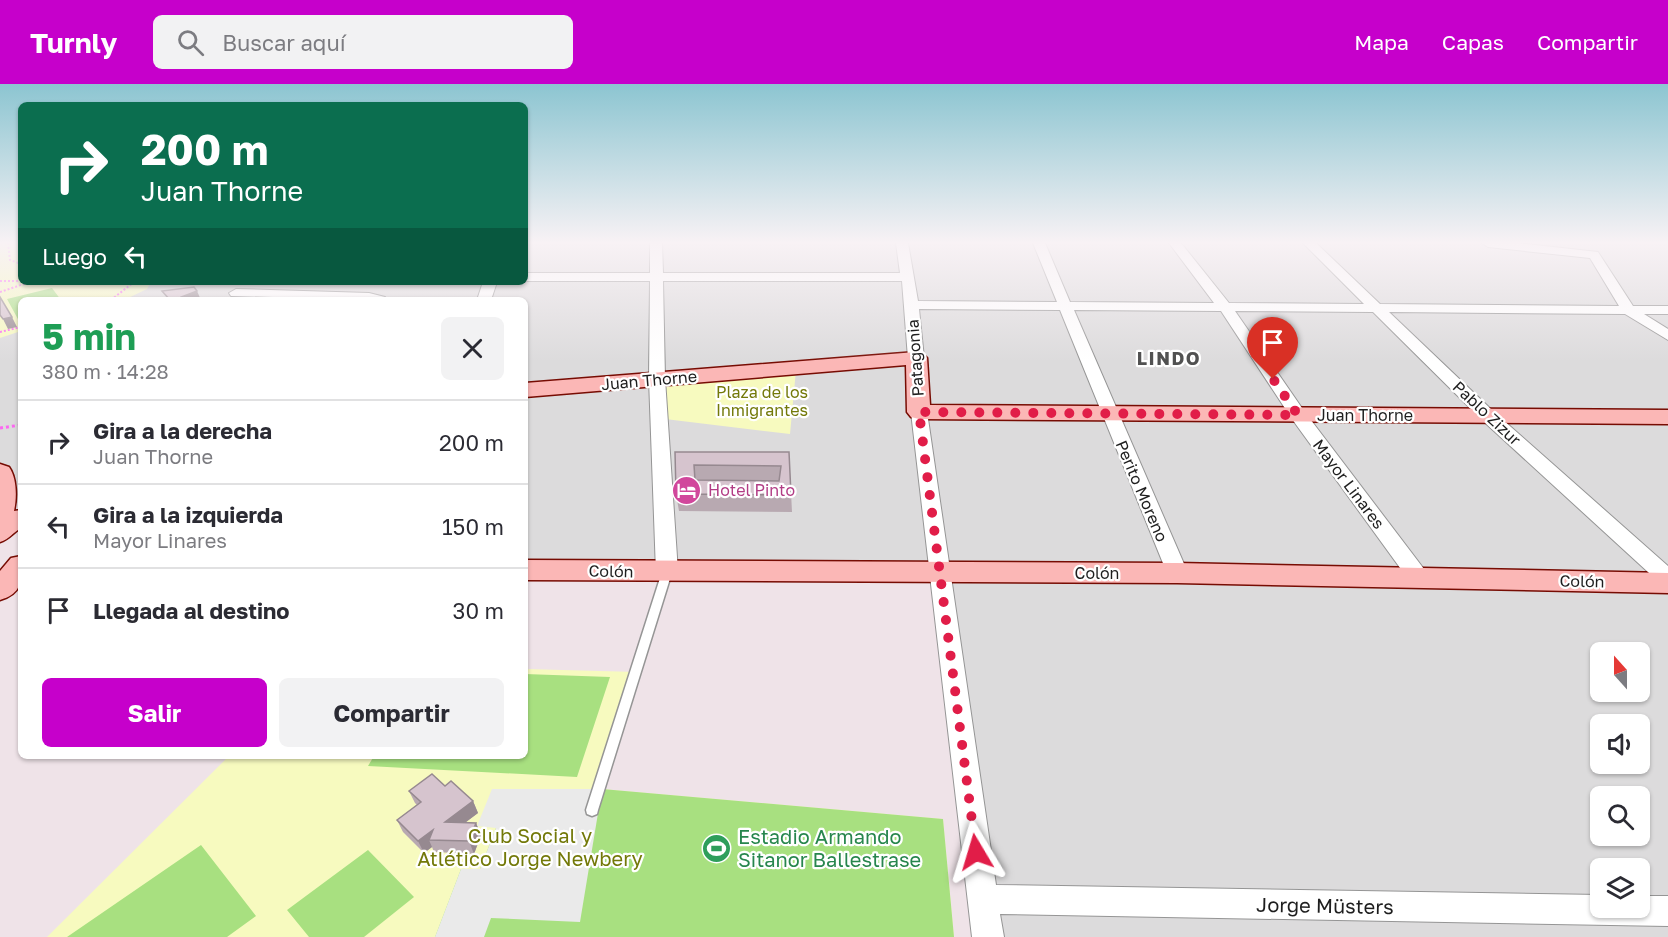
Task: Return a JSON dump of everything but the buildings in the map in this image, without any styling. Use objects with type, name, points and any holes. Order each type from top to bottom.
[{"type":"street","points":[[655,283],[657,379],[667,572]]},
{"type":"street","name":"Patagonia","points":[[908,283],[912,305],[919,412],[988,937]]},
{"type":"street","name":"Perito Moreno","points":[[1054,283],[1177,573]]},
{"type":"street","name":"Mayor Linares","points":[[1206,283],[1298,415],[1419,578]]},
{"type":"street","name":"Pablo Zizur","points":[[1351,283],[1488,416],[1668,578]]},
{"type":"street","points":[[1612,283],[1629,310],[1668,336]]},
{"type":"street","points":[[231,297],[249,285]]},
{"type":"street","points":[[231,297],[369,297]]},
{"type":"street","points":[[912,305],[1668,310]]},
{"type":"street","name":"Juan Thorne","points":[[528,390],[916,358]]},
{"type":"street","name":"Juan Thorne","points":[[919,412],[1668,417]]},
{"type":"street","points":[[0,472],[13,506],[6,525],[0,533]]},
{"type":"street","points":[[0,555],[18,556]]},
{"type":"street","points":[[0,590],[18,569]]},
{"type":"street","name":"Colón","points":[[528,570],[1177,573],[1668,583]]},
{"type":"street","name":"Jorge Müsters","points":[[982,899],[1668,911]]},
{"type":"lane","points":[[592,810],[667,572]]},
{"type":"path","points":[[0,292],[21,285]]},
{"type":"path","points":[[115,297],[130,285]]},
{"type":"path","points":[[0,332],[18,328]]},
{"type":"path","points":[[0,428],[18,425]]},
{"type":"shaded area","points":[[0,283],[18,283],[18,285],[528,285],[528,283],[1668,283],[1668,937],[988,937],[940,572],[528,570],[528,297],[18,297],[18,503],[3,501],[0,472]]},
{"type":"shaded area","points":[[492,789],[602,789],[580,922],[491,918],[484,937],[435,937],[461,869],[480,869],[496,828],[477,826]]},
{"type":"green space","points":[[0,283],[18,283],[18,285],[149,285],[147,289],[130,297],[18,297],[18,332],[0,338]]},
{"type":"green space","points":[[52,288],[59,297],[18,297],[18,319],[7,299]]},
{"type":"green space","name":"Plaza de los Inmigrantes","points":[[796,370],[790,434],[665,419],[663,386],[666,383]]},
{"type":"green space","name":"Club Social y Atlético Jorge Newbery","points":[[528,669],[637,672],[601,789],[943,819],[954,937],[47,937],[226,759],[528,759]]},
{"type":"green space","points":[[528,674],[610,677],[577,777],[368,766],[372,759],[528,759]]},
{"type":"green space","name":"Estadio Armando Sitanor Ballestrase","points":[[492,789],[602,789],[943,819],[954,937],[435,937],[461,869],[480,869],[496,828]]},
{"type":"green space","points":[[201,845],[256,916],[227,937],[67,937]]},
{"type":"green space","points":[[368,850],[414,897],[364,937],[309,937],[287,910]]},
{"type":"place","name":"Hotel Pinto","points":[[687,490]]},
{"type":"place","name":"Estadio Armando Sitanor Ballestrase","points":[[717,848]]},
{"type":"district","name":"LINDO","points":[[1169,358]]},
{"type":"route","points":[[976,852],[919,412],[1298,415],[1273,379]]}]
